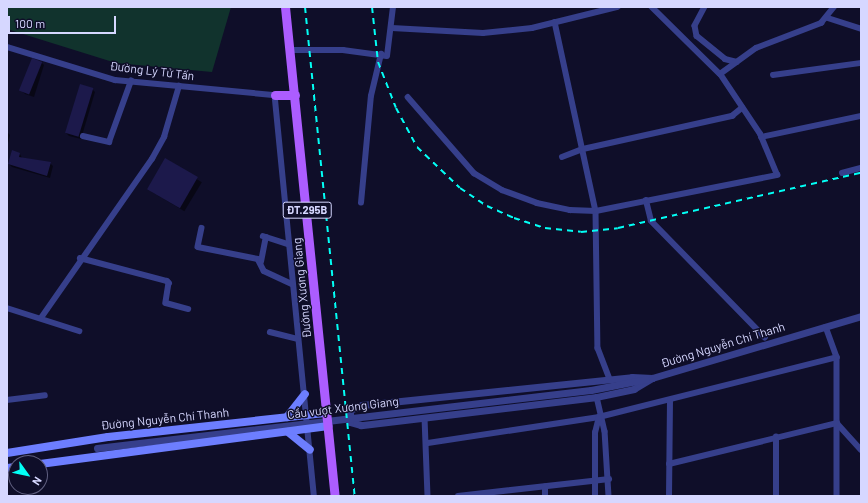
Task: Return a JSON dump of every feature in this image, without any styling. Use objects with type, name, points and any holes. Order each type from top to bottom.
[{"type":"main road","name":"Đường Xương Giang","points":[[285,7],[335,496]]},
{"type":"main road","points":[[275,95],[295,95]]},
{"type":"main road","points":[[290,431],[298,422],[289,417],[305,394]]},
{"type":"main road","name":"Đường Nguyễn Chí Thanh","points":[[7,453],[87,440],[327,413]]},
{"type":"main road","points":[[48,463],[329,426]]},
{"type":"main road","points":[[290,431],[301,439],[310,450]]},
{"type":"street","points":[[290,50],[381,54],[387,56],[392,28],[393,7]]},
{"type":"street","points":[[392,28],[483,33],[532,28],[617,7]]},
{"type":"street","points":[[408,97],[474,172],[502,190],[537,203],[596,211],[777,175],[761,137],[720,74],[652,7]]},
{"type":"street","points":[[705,7],[696,26],[697,36],[725,59],[737,62]]},
{"type":"street","points":[[720,74],[756,48],[828,18],[834,7]]},
{"type":"street","points":[[828,18],[861,29]]},
{"type":"street","points":[[555,22],[596,211],[598,348],[610,380]]},
{"type":"street","name":"Đường Lý Tử Tấn","points":[[7,47],[115,80],[275,95]]},
{"type":"street","points":[[361,204],[372,96],[381,54]]},
{"type":"street","points":[[773,75],[861,63]]},
{"type":"street","points":[[83,136],[105,142],[112,138],[131,81]]},
{"type":"street","points":[[41,318],[80,258],[152,158],[164,136],[179,86]]},
{"type":"street","name":"Đường Xương Giang","points":[[275,95],[288,244],[305,394],[314,496]]},
{"type":"street","points":[[562,157],[583,148],[732,116],[742,108]]},
{"type":"street","points":[[761,137],[861,116]]},
{"type":"street","points":[[842,173],[861,168]]},
{"type":"street","points":[[646,200],[651,221],[765,338]]},
{"type":"street","points":[[202,228],[198,247],[261,262]]},
{"type":"street","points":[[288,244],[265,237],[261,262],[264,271],[292,284]]},
{"type":"street","points":[[80,258],[167,281],[170,283],[166,303],[188,309]]},
{"type":"street","points":[[7,308],[79,331]]},
{"type":"street","name":"Đường Nguyễn Chí Thanh","points":[[591,390],[652,378],[861,316]]},
{"type":"street","points":[[826,327],[837,357],[837,496]]},
{"type":"street","points":[[270,332],[298,339]]},
{"type":"street","points":[[428,443],[599,417],[670,401],[837,357]]},
{"type":"street","points":[[652,378],[634,390],[597,397],[356,425],[350,422],[349,415],[353,407],[424,398],[610,380],[652,378]]},
{"type":"street","name":"Cầu vượt Xương Giang","points":[[98,448],[591,390]]},
{"type":"street","points":[[7,400],[45,395]]},
{"type":"street","points":[[597,397],[599,417],[605,431],[609,496]]},
{"type":"street","points":[[424,398],[428,443],[428,496]]},
{"type":"street","points":[[669,496],[670,401]]},
{"type":"street","points":[[595,496],[594,433],[599,417]]},
{"type":"street","points":[[670,464],[837,423]]},
{"type":"street","points":[[837,423],[861,450]]},
{"type":"street","points":[[776,437],[776,496]]},
{"type":"street","points":[[87,440],[98,448],[90,458]]},
{"type":"street","points":[[458,496],[491,494],[609,479]]},
{"type":"street","points":[[545,487],[545,496]]},
{"type":"green space","points":[[7,7],[231,7],[212,72],[116,63],[7,29]]},
{"type":"building","points":[[32,58],[42,62],[29,95],[19,90]]},
{"type":"building","points":[[80,84],[93,88],[78,137],[65,133]]},
{"type":"building","points":[[12,150],[20,153],[19,157],[51,162],[47,176],[8,164]]},
{"type":"building","points":[[165,158],[198,177],[180,208],[147,189]]},
{"type":"railway","points":[[305,7],[355,496]]},
{"type":"railway","points":[[372,7],[378,62],[396,108],[417,147],[460,188],[487,206],[514,218],[545,228],[581,232],[618,228],[861,173]]}]
